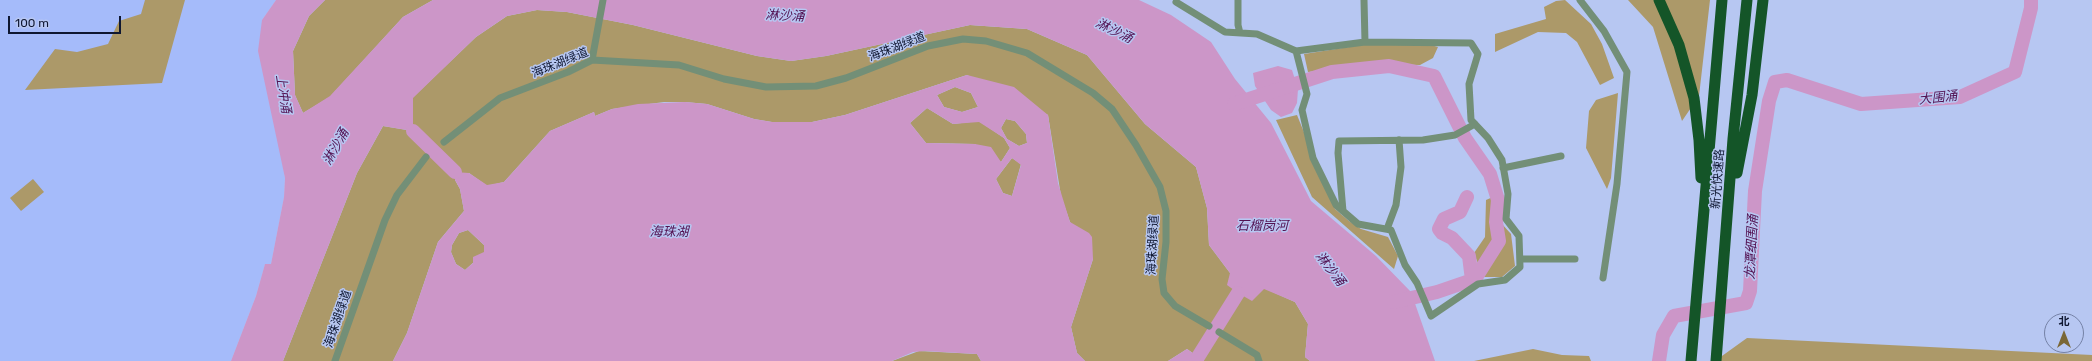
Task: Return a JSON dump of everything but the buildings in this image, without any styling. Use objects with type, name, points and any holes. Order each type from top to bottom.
[{"type":"highway","points":[[1658,0],[1679,45],[1694,98],[1699,140],[1703,220]]},
{"type":"highway","name":"新光快速路","points":[[1691,361],[1722,0]]},
{"type":"highway","name":"新光快速路","points":[[1716,361],[1747,0]]},
{"type":"highway","points":[[1727,227],[1752,95],[1763,0]]},
{"type":"street","points":[[592,60],[603,0]]},
{"type":"street","points":[[1238,0],[1238,25],[1240,33]]},
{"type":"street","points":[[1364,0],[1365,42]]},
{"type":"street","points":[[1580,0],[1604,31],[1627,72],[1617,184],[1603,278]]},
{"type":"street","points":[[1176,2],[1225,32],[1257,34],[1296,51],[1365,42],[1471,43],[1478,54],[1469,84],[1471,120],[1488,138],[1502,160],[1508,194],[1506,219],[1519,236],[1520,267],[1505,280],[1478,284],[1431,316],[1417,283],[1406,265],[1391,230],[1358,224],[1336,206],[1313,158],[1302,110],[1307,94],[1296,51]]},
{"type":"street","name":"海珠湖绿道","points":[[444,142],[500,98],[568,72],[592,60],[679,65],[724,79],[766,87],[816,86],[846,78],[928,46],[963,39],[986,41],[1027,53],[1093,93],[1112,109],[1132,139],[1160,187],[1166,211],[1166,242],[1162,279],[1164,293],[1175,306],[1209,326]]},
{"type":"street","points":[[1343,211],[1338,153],[1339,141],[1423,140],[1455,135],[1475,124]]},
{"type":"street","points":[[1387,229],[1396,205],[1401,166],[1399,140]]},
{"type":"street","name":"海珠湖绿道","points":[[335,361],[385,220],[397,195],[426,156]]},
{"type":"street","points":[[1503,168],[1561,156]]},
{"type":"street","points":[[1520,259],[1575,259]]},
{"type":"street","points":[[1219,332],[1257,355],[1259,361]]},
{"type":"shaded area","points":[[0,0],[276,0],[262,20],[285,178],[284,197],[271,264],[265,264],[256,296],[231,361],[0,361]]},
{"type":"shaded area","points":[[145,0],[185,0],[162,83],[25,90],[55,49],[77,52],[108,44],[119,21],[141,14]]},
{"type":"shaded area","points":[[325,0],[433,0],[403,17],[330,97],[303,113],[295,95],[293,51],[309,16]]},
{"type":"shaded area","points":[[1565,0],[1591,24],[1602,44],[1614,78],[1600,85],[1577,42],[1566,33],[1538,32],[1495,52],[1495,34],[1546,19],[1544,7],[1556,1]]},
{"type":"shaded area","points":[[1628,0],[1710,0],[1699,96],[1682,121],[1653,27]]},
{"type":"shaded area","points":[[537,10],[567,12],[633,25],[757,56],[791,61],[826,56],[970,25],[1027,29],[1087,55],[1145,124],[1196,167],[1207,208],[1209,245],[1230,273],[1295,302],[1308,324],[1305,357],[1310,361],[1204,361],[1187,349],[1168,361],[1085,361],[1077,353],[1071,327],[1093,259],[1070,222],[1061,196],[1048,115],[967,75],[845,115],[812,122],[772,122],[754,119],[707,104],[685,102],[664,102],[612,109],[595,116],[594,112],[550,131],[504,182],[487,186],[469,173],[455,180],[460,189],[464,211],[438,242],[407,333],[393,361],[283,361],[357,173],[383,126],[413,131],[412,98],[476,37],[507,16]]},
{"type":"shaded area","points":[[1362,45],[1431,45],[1438,47],[1433,58],[1420,65],[1373,64],[1308,72],[1304,54]]},
{"type":"shaded area","points":[[955,87],[971,93],[978,107],[962,112],[944,107],[937,95]]},
{"type":"shaded area","points":[[1618,93],[1611,178],[1607,189],[1586,148],[1589,111],[1596,100]]},
{"type":"shaded area","points":[[927,108],[953,124],[979,121],[1004,138],[1010,148],[1001,162],[975,144],[926,143],[910,123]]},
{"type":"shaded area","points":[[1297,115],[1335,209],[1361,229],[1388,237],[1398,256],[1394,269],[1312,197],[1276,120]]},
{"type":"shaded area","points":[[1006,119],[1015,121],[1026,134],[1027,143],[1019,146],[1007,139],[1001,128]]},
{"type":"shaded area","points":[[1012,158],[1021,164],[1012,196],[1003,193],[996,179]]},
{"type":"shaded area","points":[[33,179],[44,192],[21,211],[10,198]]},
{"type":"shaded area","points":[[1502,193],[1502,224],[1511,234],[1515,266],[1502,277],[1483,277],[1474,253],[1485,237],[1486,200]]},
{"type":"shaded area","points":[[468,230],[484,245],[484,253],[465,270],[456,264],[451,252],[452,245],[459,233]]},
{"type":"shaded area","points":[[1747,338],[2092,355],[2092,361],[1715,361]]},
{"type":"shaded area","points":[[1533,349],[1562,355],[1589,356],[1591,361],[1474,361]]},
{"type":"shaded area","points":[[919,351],[977,354],[981,361],[892,361]]},
{"type":"water","name":"石榴岗河","points":[[276,0],[325,0],[309,16],[293,51],[295,95],[303,113],[330,96],[403,17],[433,0],[1139,0],[1171,15],[1211,42],[1235,79],[1271,123],[1311,201],[1376,256],[1411,292],[1435,361],[1310,361],[1305,357],[1308,324],[1295,302],[1264,289],[1252,301],[1227,285],[1230,273],[1209,245],[1207,208],[1196,167],[1145,124],[1087,55],[1027,29],[970,25],[826,56],[791,61],[757,56],[633,25],[567,12],[537,10],[507,16],[476,37],[413,98],[413,131],[383,126],[357,173],[283,361],[231,361],[256,296],[265,264],[271,264],[284,197],[285,178],[258,51],[262,20]]},
{"type":"water","points":[[1278,66],[1292,70],[1298,89],[1297,103],[1292,113],[1281,117],[1271,110],[1255,86],[1253,73]]},
{"type":"water","name":"海珠湖","points":[[967,75],[1014,87],[1048,115],[1058,183],[1070,222],[1089,233],[1092,237],[1093,259],[1071,327],[1077,353],[1085,361],[981,361],[977,354],[925,351],[913,352],[892,361],[393,361],[407,333],[438,242],[464,211],[460,189],[455,180],[455,172],[469,173],[487,185],[504,182],[550,131],[594,112],[595,116],[612,109],[638,104],[685,102],[707,104],[754,119],[772,122],[812,122],[845,115]],"holes":[[[955,87],[971,93],[978,107],[962,112],[944,107],[937,95]],[[927,108],[953,124],[979,122],[1004,138],[1010,148],[1001,162],[991,147],[975,144],[926,143],[910,123]],[[1006,119],[1015,121],[1026,134],[1027,143],[1019,146],[1007,139],[1001,128]],[[1012,158],[1021,165],[1012,196],[1003,193],[996,179]],[[468,230],[484,245],[484,252],[473,257],[473,263],[465,270],[456,264],[451,252],[452,245],[459,233]]]},
{"type":"water","points":[[1187,349],[1204,361],[1168,361]]},
{"type":"waterway","name":"龙潭细围涌","points":[[1659,361],[1663,335],[1674,316],[1746,303],[1750,291],[1755,191],[1769,101],[1775,82],[1787,80],[1861,104],[1960,97],[2015,72],[2031,8],[2031,0]]},
{"type":"waterway","points":[[1234,104],[1332,72],[1389,66],[1434,76],[1465,138],[1490,174],[1498,200],[1496,222],[1499,241],[1475,279],[1437,292],[1394,302]]},
{"type":"waterway","points":[[413,131],[455,172]]},
{"type":"waterway","points":[[1467,197],[1460,212],[1444,219],[1439,229],[1442,233],[1452,238],[1469,256],[1472,280]]},
{"type":"waterway","points":[[1198,357],[1238,293]]},
{"type":"water label","name":"淋沙涌","points":[[785,16]]},
{"type":"water label","name":"淋沙涌","points":[[1114,31]]},
{"type":"water label","name":"上冲涌","points":[[283,94]]},
{"type":"water label","name":"大围涌","points":[[1938,98]]},
{"type":"water label","name":"淋沙涌","points":[[336,147]]},
{"type":"water label","name":"淋沙涌","points":[[1330,269]]}]
